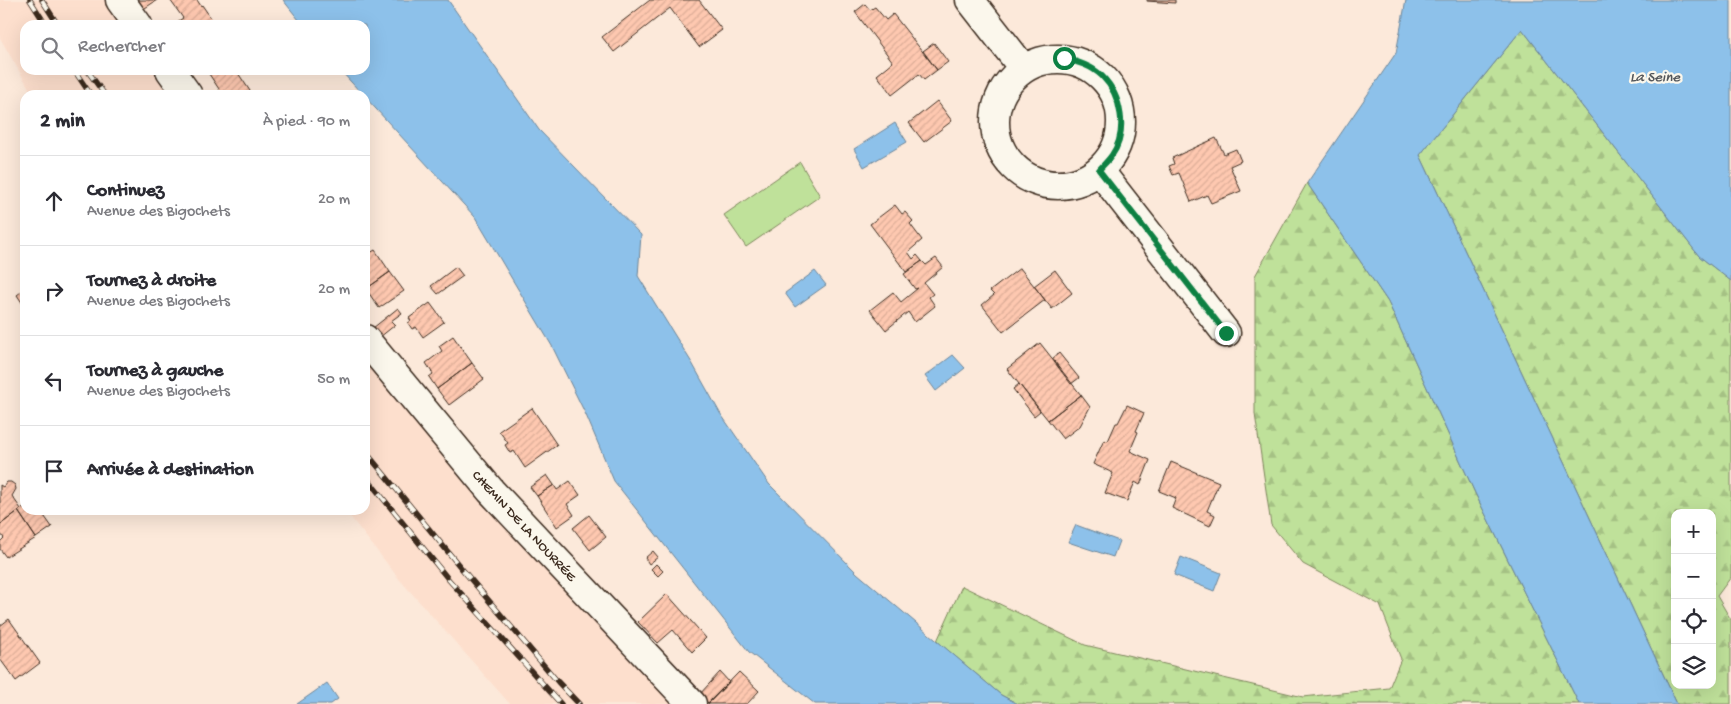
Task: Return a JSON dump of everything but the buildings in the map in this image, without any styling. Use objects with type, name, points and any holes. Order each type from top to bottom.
[{"type":"street","points":[[120,0],[134,20]]},
{"type":"street","points":[[970,0],[1023,68]]},
{"type":"street","points":[[1064,58],[1084,64],[1102,76],[1115,93],[1121,113],[1120,134],[1113,154],[1099,170],[1081,181],[1061,186],[1040,183],[1022,174],[1006,160],[997,141],[994,121],[998,100],[1008,82],[1023,68],[1043,60],[1064,58]]},
{"type":"street","points":[[174,75],[184,90]]},
{"type":"street","points":[[1099,170],[1226,333]]},
{"type":"street","name":"CHEMIN DE LA NOURRÉE","points":[[370,345],[491,491],[692,704]]},
{"type":"shaded area","points":[[0,0],[109,0],[123,20],[20,20],[20,73],[0,38]]},
{"type":"shaded area","points":[[21,75],[162,75],[172,90],[30,90]]},
{"type":"shaded area","points":[[370,354],[678,704],[510,704],[400,580],[349,515],[370,515]]},
{"type":"green space","points":[[1522,29],[1699,256],[1731,281],[1731,577],[1717,596],[1731,620],[1731,704],[1677,704],[1420,155]]},
{"type":"green space","points":[[800,162],[820,196],[746,247],[724,215]]},
{"type":"green space","points":[[1307,183],[1388,302],[1475,493],[1579,704],[1018,704],[1001,695],[937,641],[962,586],[1085,645],[1303,697],[1389,688],[1401,659],[1380,605],[1303,564],[1271,525],[1255,414],[1255,276]]},
{"type":"water","points":[[283,0],[448,0],[539,130],[641,235],[638,276],[692,363],[720,413],[769,484],[857,573],[1001,695],[1018,704],[815,704],[749,652],[614,481],[586,415],[552,346],[475,217],[370,102],[370,90],[358,90],[345,75],[370,75],[370,20],[299,20]]},
{"type":"water","name":"La Seine","points":[[1406,0],[1731,0],[1731,281],[1699,256],[1522,29],[1420,155],[1677,704],[1579,704],[1475,493],[1388,302],[1307,183],[1396,53]]},
{"type":"water","points":[[895,123],[907,142],[864,167],[854,149]]},
{"type":"water","points":[[815,271],[826,285],[795,307],[785,293]]},
{"type":"water","points":[[953,355],[965,368],[936,391],[925,376]]},
{"type":"water","points":[[1076,525],[1119,541],[1113,557],[1068,542]]},
{"type":"water","points":[[1181,557],[1221,573],[1214,591],[1174,575]]},
{"type":"water","points":[[327,683],[338,699],[331,704],[297,704]]},
{"type":"railway","points":[[30,0],[43,20]]},
{"type":"railway","points":[[42,0],[55,20]]},
{"type":"railway","points":[[77,75],[88,90]]},
{"type":"railway","points":[[91,75],[101,90]]},
{"type":"railway","points":[[370,457],[462,569],[579,704]]},
{"type":"railway","points":[[370,482],[449,580],[561,704]]},
{"type":"route","points":[[1064,58],[1084,64],[1102,76],[1115,93],[1121,113],[1120,134],[1113,154],[1099,170],[1226,333]]}]
